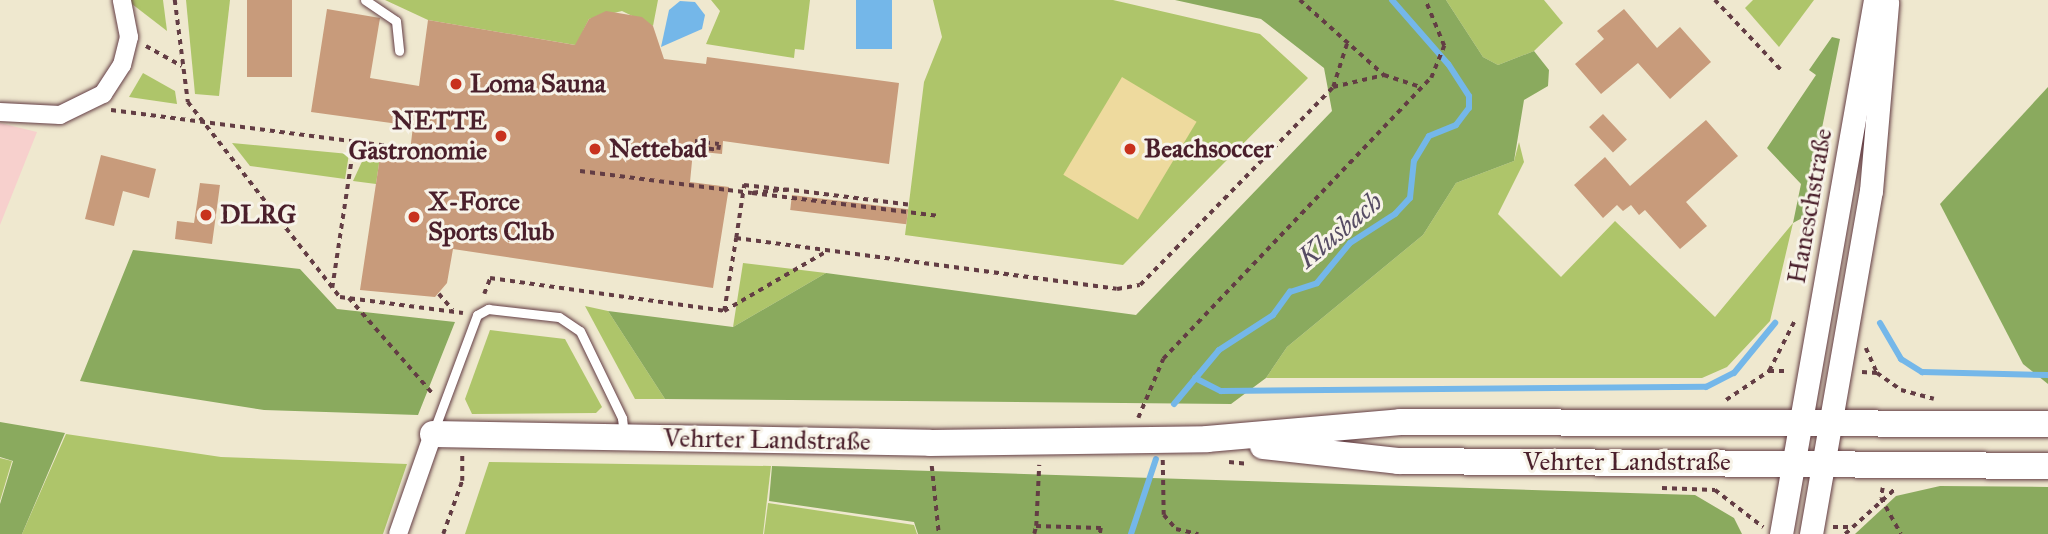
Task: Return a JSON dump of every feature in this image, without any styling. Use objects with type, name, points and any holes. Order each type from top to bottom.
[{"type":"main road","name":"Vehrter Landstraße","points":[[433,434],[930,443],[1207,439],[1400,422],[1799,421],[2048,424]]},
{"type":"main road","name":"Vehrter Landstraße","points":[[1207,439],[1398,461],[2048,466]]},
{"type":"street","points":[[0,112],[60,115],[88,106],[109,86],[129,37],[122,0]]},
{"type":"street","name":"Haneschstraße","points":[[1781,534],[1875,0]]},
{"type":"street","name":"Haneschstraße","points":[[1811,534],[1871,191],[1887,0]]},
{"type":"street","points":[[398,534],[433,434]]},
{"type":"lane","points":[[365,0],[396,21],[399,51]]},
{"type":"lane","points":[[433,434],[477,315],[488,309],[570,322],[622,418],[624,437]]},
{"type":"path","points":[[175,0],[188,102],[332,288],[349,298],[445,402]]},
{"type":"path","points":[[1300,0],[1384,75],[1421,87]]},
{"type":"path","points":[[1129,439],[1163,359],[1431,78],[1444,46],[1425,0]]},
{"type":"path","points":[[1715,0],[1783,72]]},
{"type":"path","points":[[129,37],[183,67]]},
{"type":"path","points":[[736,238],[1117,289],[1140,285],[1333,87],[1347,43]]},
{"type":"path","points":[[1333,87],[1384,75]]},
{"type":"path","points":[[88,106],[204,125],[354,143],[418,156],[466,156]]},
{"type":"path","points":[[699,142],[709,143],[719,149],[699,142]]},
{"type":"path","points":[[332,288],[354,143]]},
{"type":"path","points":[[580,171],[728,190],[789,190]]},
{"type":"path","points":[[724,311],[744,184],[908,205]]},
{"type":"path","points":[[752,191],[938,216]]},
{"type":"path","points":[[349,298],[477,315],[490,278],[724,311],[827,251]]},
{"type":"path","points":[[439,294],[454,312]]},
{"type":"path","points":[[1754,385],[1769,371]]},
{"type":"path","points":[[1877,373],[1901,390],[1946,399]]},
{"type":"path","points":[[1034,534],[1041,441]]},
{"type":"path","points":[[930,443],[939,534]]},
{"type":"path","points":[[443,534],[462,481],[462,454]]},
{"type":"path","points":[[1162,455],[1164,515],[1176,529],[1198,534]]},
{"type":"path","points":[[1715,490],[1758,534]]},
{"type":"path","points":[[1845,534],[1881,498],[1901,534]]},
{"type":"path","points":[[1036,526],[1101,528],[1100,534]]},
{"type":"shaded area","points":[[0,123],[37,132],[0,225]]},
{"type":"green space","points":[[130,0],[163,0],[167,31],[132,4]]},
{"type":"green space","points":[[186,0],[230,0],[219,96],[195,94]]},
{"type":"green space","points":[[385,0],[658,0],[653,26],[622,11],[589,19],[583,31],[587,47],[428,20]]},
{"type":"green space","points":[[711,0],[810,0],[804,50],[795,49],[794,58],[706,44],[720,11]]},
{"type":"green space","points":[[933,0],[1113,0],[1260,34],[1308,78],[1123,265],[905,235],[924,82],[942,37]]},
{"type":"green space","points":[[1175,0],[1446,0],[1483,57],[1498,65],[1534,51],[1549,70],[1548,86],[1524,100],[1514,161],[1456,183],[1423,235],[1287,347],[1266,378],[1231,404],[665,399],[608,311],[733,327],[826,273],[1136,315],[1332,111],[1324,68],[1261,19]]},
{"type":"green space","points":[[1446,0],[1544,0],[1563,23],[1534,51],[1498,65],[1483,57]]},
{"type":"green space","points":[[1753,0],[1814,0],[1779,47],[1745,8]]},
{"type":"green space","points":[[1832,37],[1840,39],[1804,217],[1793,223],[1801,184],[1767,148],[1816,75],[1809,70]]},
{"type":"green space","points":[[143,73],[175,91],[177,104],[129,97]]},
{"type":"green space","points":[[2048,87],[2048,384],[2023,364],[1940,204]]},
{"type":"green space","points":[[1519,142],[1524,162],[1498,214],[1561,277],[1615,221],[1715,317],[1793,223],[1770,321],[1727,367],[1702,378],[1266,378],[1287,347],[1423,235],[1456,183],[1514,161]]},
{"type":"green space","points":[[232,143],[349,154],[345,179],[250,166]]},
{"type":"green space","points":[[365,155],[380,157],[376,184],[353,181]]},
{"type":"green space","points":[[133,250],[300,269],[337,309],[455,322],[418,415],[264,410],[80,381]]},
{"type":"green space","points":[[743,263],[826,273],[733,327]]},
{"type":"green space","points":[[585,306],[608,311],[665,399],[635,399]]},
{"type":"green space","points":[[490,330],[565,339],[602,407],[596,413],[472,414],[465,399]]},
{"type":"green space","points":[[0,422],[65,433],[22,534],[0,534],[0,504],[13,461],[0,457]]},
{"type":"green space","points":[[66,434],[221,457],[407,464],[383,534],[22,534]]},
{"type":"green space","points":[[0,458],[12,461],[0,501]]},
{"type":"green space","points":[[489,462],[771,466],[763,534],[465,534]]},
{"type":"green space","points":[[772,466],[1695,495],[1734,518],[1742,534],[918,534],[914,522],[769,501]]},
{"type":"green space","points":[[1940,486],[2048,487],[2048,534],[1855,534],[1896,496]]},
{"type":"green space","points":[[768,503],[914,525],[917,534],[764,534]]},
{"type":"sand","name":"Beachsoccer","points":[[1122,77],[1197,122],[1138,220],[1063,175]]},
{"type":"water","points":[[856,0],[892,0],[892,49],[856,49]]},
{"type":"water","points":[[680,1],[695,2],[705,15],[702,29],[661,47],[669,10]]},
{"type":"building","points":[[247,0],[292,0],[292,77],[247,77]]},
{"type":"building","name":"Nettebad","points":[[327,9],[380,18],[370,78],[419,86],[428,20],[575,45],[589,19],[606,11],[642,17],[653,26],[664,59],[706,64],[707,57],[899,83],[889,164],[723,141],[722,154],[693,151],[690,182],[729,187],[713,288],[453,249],[447,283],[435,297],[360,290],[380,157],[409,160],[413,126],[311,112]]},
{"type":"building","points":[[1624,9],[1657,48],[1680,27],[1711,62],[1670,99],[1638,63],[1601,94],[1575,64],[1604,39],[1597,31]]},
{"type":"building","points":[[1603,114],[1627,140],[1613,153],[1589,127]]},
{"type":"building","points":[[1706,120],[1738,156],[1686,202],[1707,226],[1680,249],[1645,210],[1639,215],[1631,205],[1623,211],[1617,205],[1603,218],[1574,185],[1605,157],[1630,186]]},
{"type":"building","points":[[101,155],[156,169],[149,198],[123,191],[114,226],[85,219]]},
{"type":"building","points":[[200,183],[220,185],[212,244],[175,239],[177,221],[194,223]]},
{"type":"building","points":[[792,195],[908,209],[906,224],[790,210]]},
{"type":"waterway","name":"Klusbach","points":[[1174,404],[1219,350],[1273,315],[1290,292],[1317,283],[1350,243],[1395,214],[1410,198],[1414,161],[1429,136],[1456,125],[1469,108],[1469,96],[1448,64],[1392,0]]},
{"type":"waterway","points":[[1195,378],[1221,391],[1706,387],[1734,373],[1775,323]]},
{"type":"waterway","points":[[1880,323],[1901,359],[1922,372],[2048,375]]},
{"type":"waterway","name":"Klusbach","points":[[1131,534],[1156,459]]},
{"type":"place","name":"Loma Sauna","points":[[456,84]]},
{"type":"place","name":"NETTE Gastronomie","points":[[501,136]]},
{"type":"place","name":"Nettebad","points":[[595,149]]},
{"type":"place","name":"Beachsoccer","points":[[1130,149]]},
{"type":"place","name":"DLRG","points":[[206,215]]},
{"type":"place","name":"X-Force Sports Club","points":[[414,217]]}]
